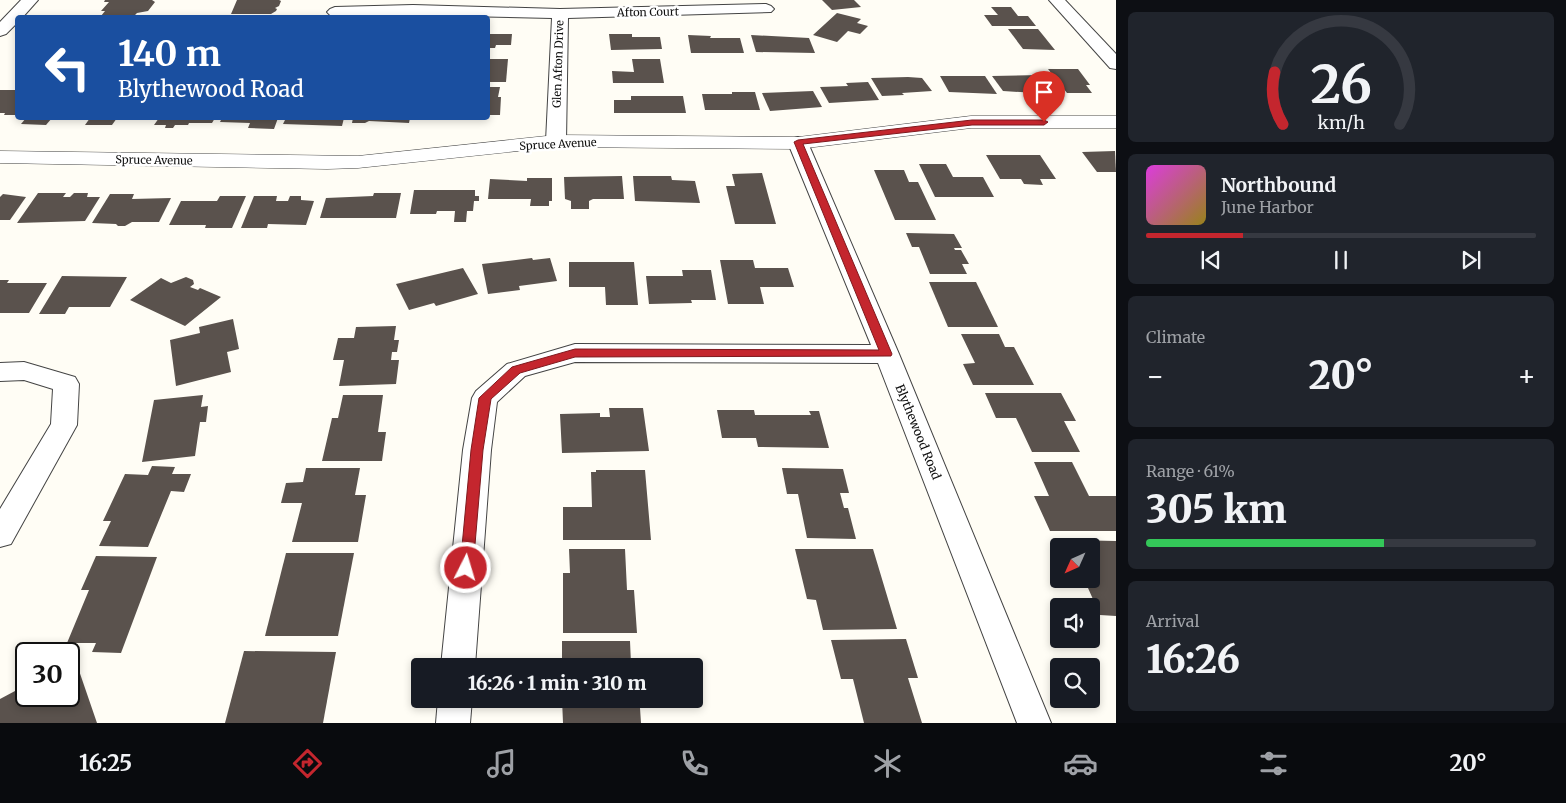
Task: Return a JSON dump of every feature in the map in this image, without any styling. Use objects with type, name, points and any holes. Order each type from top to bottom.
[{"type":"street","points":[[15,15],[30,0]]},
{"type":"street","points":[[1057,0],[1116,64]]},
{"type":"street","name":"Glen Afton Drive","points":[[335,12],[415,5],[560,14],[556,142]]},
{"type":"street","name":"Afton Court","points":[[560,14],[766,9]]},
{"type":"street","points":[[0,31],[15,16]]},
{"type":"street","name":"Spruce Avenue","points":[[0,157],[327,163],[358,162],[556,142],[798,142],[972,122],[1116,122]]},
{"type":"street","name":"Blythewood Road","points":[[798,142],[887,354],[1034,723]]},
{"type":"street","points":[[459,658],[477,450],[485,398],[516,370],[575,353],[887,354]]},
{"type":"street","points":[[0,372],[24,371],[66,384],[64,425],[0,535]]},
{"type":"street","points":[[453,723],[454,708]]},
{"type":"building","points":[[105,0],[152,0],[155,2],[148,11],[135,15],[102,15],[105,11],[101,11],[109,2],[104,2]]},
{"type":"building","points":[[237,0],[281,1],[279,6],[275,8],[277,9],[276,11],[271,14],[231,14]]},
{"type":"building","points":[[822,0],[854,0],[861,7],[832,10]]},
{"type":"building","points":[[991,7],[1011,7],[1018,16],[1028,16],[1036,26],[992,26],[984,15],[998,15]]},
{"type":"building","points":[[837,13],[861,19],[857,23],[868,26],[860,34],[848,31],[837,42],[813,35]]},
{"type":"building","points":[[1008,29],[1038,29],[1055,50],[1023,49]]},
{"type":"building","points":[[490,34],[512,34],[511,45],[496,45],[495,48],[490,48]]},
{"type":"building","points":[[609,34],[632,34],[632,37],[660,37],[662,49],[611,50]]},
{"type":"building","points":[[688,35],[711,36],[710,38],[740,38],[744,53],[691,53]]},
{"type":"building","points":[[751,35],[809,38],[815,53],[756,52]]},
{"type":"building","points":[[490,59],[508,59],[506,82],[490,82]]},
{"type":"building","points":[[632,59],[660,59],[664,83],[613,83],[612,71],[634,72]]},
{"type":"building","points":[[1048,69],[1078,69],[1090,85],[1086,85],[1092,93],[1067,93]]},
{"type":"building","points":[[1040,75],[1053,94],[1003,91],[992,76]]},
{"type":"building","points":[[940,76],[985,76],[997,94],[949,92]]},
{"type":"building","points":[[871,78],[922,78],[932,91],[882,96]]},
{"type":"building","points":[[868,82],[879,100],[829,103],[820,87],[848,86],[846,83]]},
{"type":"building","points":[[490,87],[500,87],[498,97],[501,97],[500,115],[490,115]]},
{"type":"building","points":[[0,90],[15,90],[15,115],[0,113]]},
{"type":"building","points":[[813,91],[822,107],[770,111],[762,93]]},
{"type":"building","points":[[732,92],[755,92],[760,110],[705,110],[702,94],[732,94]]},
{"type":"building","points":[[631,96],[683,96],[686,113],[614,113],[614,100],[631,100]]},
{"type":"building","points":[[24,120],[50,120],[46,125],[21,124]]},
{"type":"building","points":[[89,120],[116,120],[112,125],[85,125]]},
{"type":"building","points":[[158,120],[214,120],[212,123],[189,123],[188,125],[175,125],[173,128],[165,128],[166,125],[154,125]]},
{"type":"building","points":[[221,120],[277,120],[274,129],[248,128],[250,123],[220,122]]},
{"type":"building","points":[[285,120],[344,120],[342,126],[283,124]]},
{"type":"building","points":[[353,120],[410,120],[409,123],[369,121],[365,123],[352,123]]},
{"type":"building","points":[[1115,151],[1116,172],[1097,172],[1082,152]]},
{"type":"building","points":[[986,155],[1040,155],[1056,179],[1040,179],[1043,185],[1024,184],[1021,179],[1000,179]]},
{"type":"building","points":[[919,164],[946,164],[953,177],[983,177],[994,197],[935,197]]},
{"type":"building","points":[[874,170],[904,170],[909,182],[918,182],[936,220],[895,220]]},
{"type":"building","points":[[762,173],[776,224],[735,224],[726,186],[735,186],[732,174]]},
{"type":"building","points":[[622,176],[624,199],[593,199],[589,201],[589,209],[571,209],[571,201],[565,199],[564,177]]},
{"type":"building","points":[[633,176],[671,176],[672,180],[695,181],[700,203],[635,201]]},
{"type":"building","points":[[527,178],[552,178],[552,201],[549,201],[549,206],[530,206],[531,199],[488,199],[490,179],[527,181]]},
{"type":"building","points":[[414,190],[475,190],[475,196],[479,196],[479,201],[474,201],[473,211],[467,211],[466,222],[454,222],[455,211],[437,211],[436,214],[410,214]]},
{"type":"building","points":[[38,193],[66,193],[63,197],[70,197],[74,193],[88,193],[87,197],[100,197],[85,221],[17,223]]},
{"type":"building","points":[[374,193],[401,193],[396,218],[320,218],[326,198],[373,196]]},
{"type":"building","points":[[3,194],[26,197],[10,220],[0,220],[0,197]]},
{"type":"building","points":[[110,194],[134,194],[132,199],[171,198],[159,222],[132,222],[125,226],[92,223]]},
{"type":"building","points":[[220,196],[246,196],[232,228],[205,228],[206,225],[169,225],[181,201],[217,201]]},
{"type":"building","points":[[254,196],[277,196],[276,201],[288,201],[290,196],[301,196],[301,200],[314,201],[306,225],[268,224],[267,228],[241,228]]},
{"type":"building","points":[[906,233],[954,234],[962,248],[954,248],[955,250],[961,250],[969,264],[962,264],[967,274],[930,274],[919,247],[912,247]]},
{"type":"building","points":[[532,258],[533,260],[550,258],[557,281],[519,286],[520,290],[488,294],[482,264]]},
{"type":"building","points":[[720,260],[753,260],[755,268],[788,268],[794,287],[760,287],[764,304],[728,304]]},
{"type":"building","points":[[569,262],[634,262],[638,305],[606,305],[605,287],[569,287]]},
{"type":"building","points":[[463,268],[478,294],[436,306],[434,303],[409,310],[396,284]]},
{"type":"building","points":[[682,270],[711,270],[716,300],[691,300],[692,303],[649,304],[646,276],[683,276]]},
{"type":"building","points":[[62,276],[127,277],[110,307],[69,307],[65,314],[39,314]]},
{"type":"building","points":[[186,277],[193,280],[194,284],[190,287],[198,290],[200,288],[221,297],[185,326],[130,300],[161,278],[171,283]]},
{"type":"building","points":[[0,280],[9,280],[7,283],[47,283],[29,313],[0,313]]},
{"type":"building","points":[[929,282],[976,282],[998,327],[948,327]]},
{"type":"building","points":[[233,319],[239,349],[227,352],[231,372],[176,386],[170,340],[200,333],[199,327]]},
{"type":"building","points":[[396,326],[394,340],[399,340],[397,352],[392,352],[391,360],[399,360],[396,384],[339,386],[344,360],[333,360],[338,338],[354,338],[356,327]]},
{"type":"building","points":[[961,334],[999,334],[1005,347],[1014,347],[1034,385],[973,385],[963,364],[975,363]]},
{"type":"building","points":[[985,393],[1061,393],[1076,421],[1064,421],[1080,452],[1032,452],[1016,418],[996,418]]},
{"type":"building","points":[[203,395],[201,407],[208,406],[206,422],[200,422],[195,456],[142,462],[154,400]]},
{"type":"building","points":[[343,395],[383,395],[378,432],[386,432],[382,461],[322,461],[332,418],[338,418]]},
{"type":"building","points":[[609,408],[643,408],[649,451],[562,453],[560,414],[600,413],[600,417],[610,417]]},
{"type":"building","points":[[717,410],[754,410],[755,415],[811,415],[809,411],[819,411],[829,448],[758,447],[756,438],[722,438]]},
{"type":"building","points":[[1034,462],[1072,462],[1089,496],[1116,496],[1116,531],[1050,531],[1034,496],[1049,496]]},
{"type":"building","points":[[152,466],[175,467],[172,474],[191,474],[184,492],[171,491],[148,547],[99,546],[111,521],[103,521],[125,474],[148,475]]},
{"type":"building","points":[[306,468],[360,468],[355,495],[366,495],[358,542],[292,542],[302,503],[281,503],[286,483],[303,482]]},
{"type":"building","points":[[782,468],[843,469],[849,493],[840,493],[844,508],[848,508],[856,539],[807,538],[798,494],[787,494]]},
{"type":"building","points":[[596,470],[645,470],[651,540],[563,540],[563,507],[592,507],[591,472],[596,472]]},
{"type":"building","points":[[1100,541],[1116,541],[1116,616],[1100,615],[1100,598],[1092,598],[1088,588],[1100,588]]},
{"type":"building","points":[[569,549],[625,549],[627,590],[634,590],[637,633],[563,633],[563,573],[570,573]]},
{"type":"building","points":[[795,549],[873,549],[897,629],[823,630],[816,600],[807,599]]},
{"type":"building","points":[[286,553],[354,553],[338,636],[265,636]]},
{"type":"building","points":[[96,556],[157,557],[121,653],[92,652],[96,643],[67,642],[89,590],[81,590]]},
{"type":"building","points":[[906,639],[918,678],[908,678],[922,723],[864,723],[853,679],[841,679],[831,640]]},
{"type":"building","points":[[562,641],[630,641],[631,658],[562,658]]},
{"type":"building","points":[[244,651],[336,652],[323,723],[225,723]]},
{"type":"building","points":[[80,674],[97,723],[0,723],[0,699],[15,691],[15,707],[80,707]]},
{"type":"building","points":[[562,708],[640,708],[641,723],[563,723]]},
{"type":"route","points":[[466,568],[477,450],[485,398],[516,370],[575,353],[887,354],[798,142],[972,122],[1044,122]]}]
